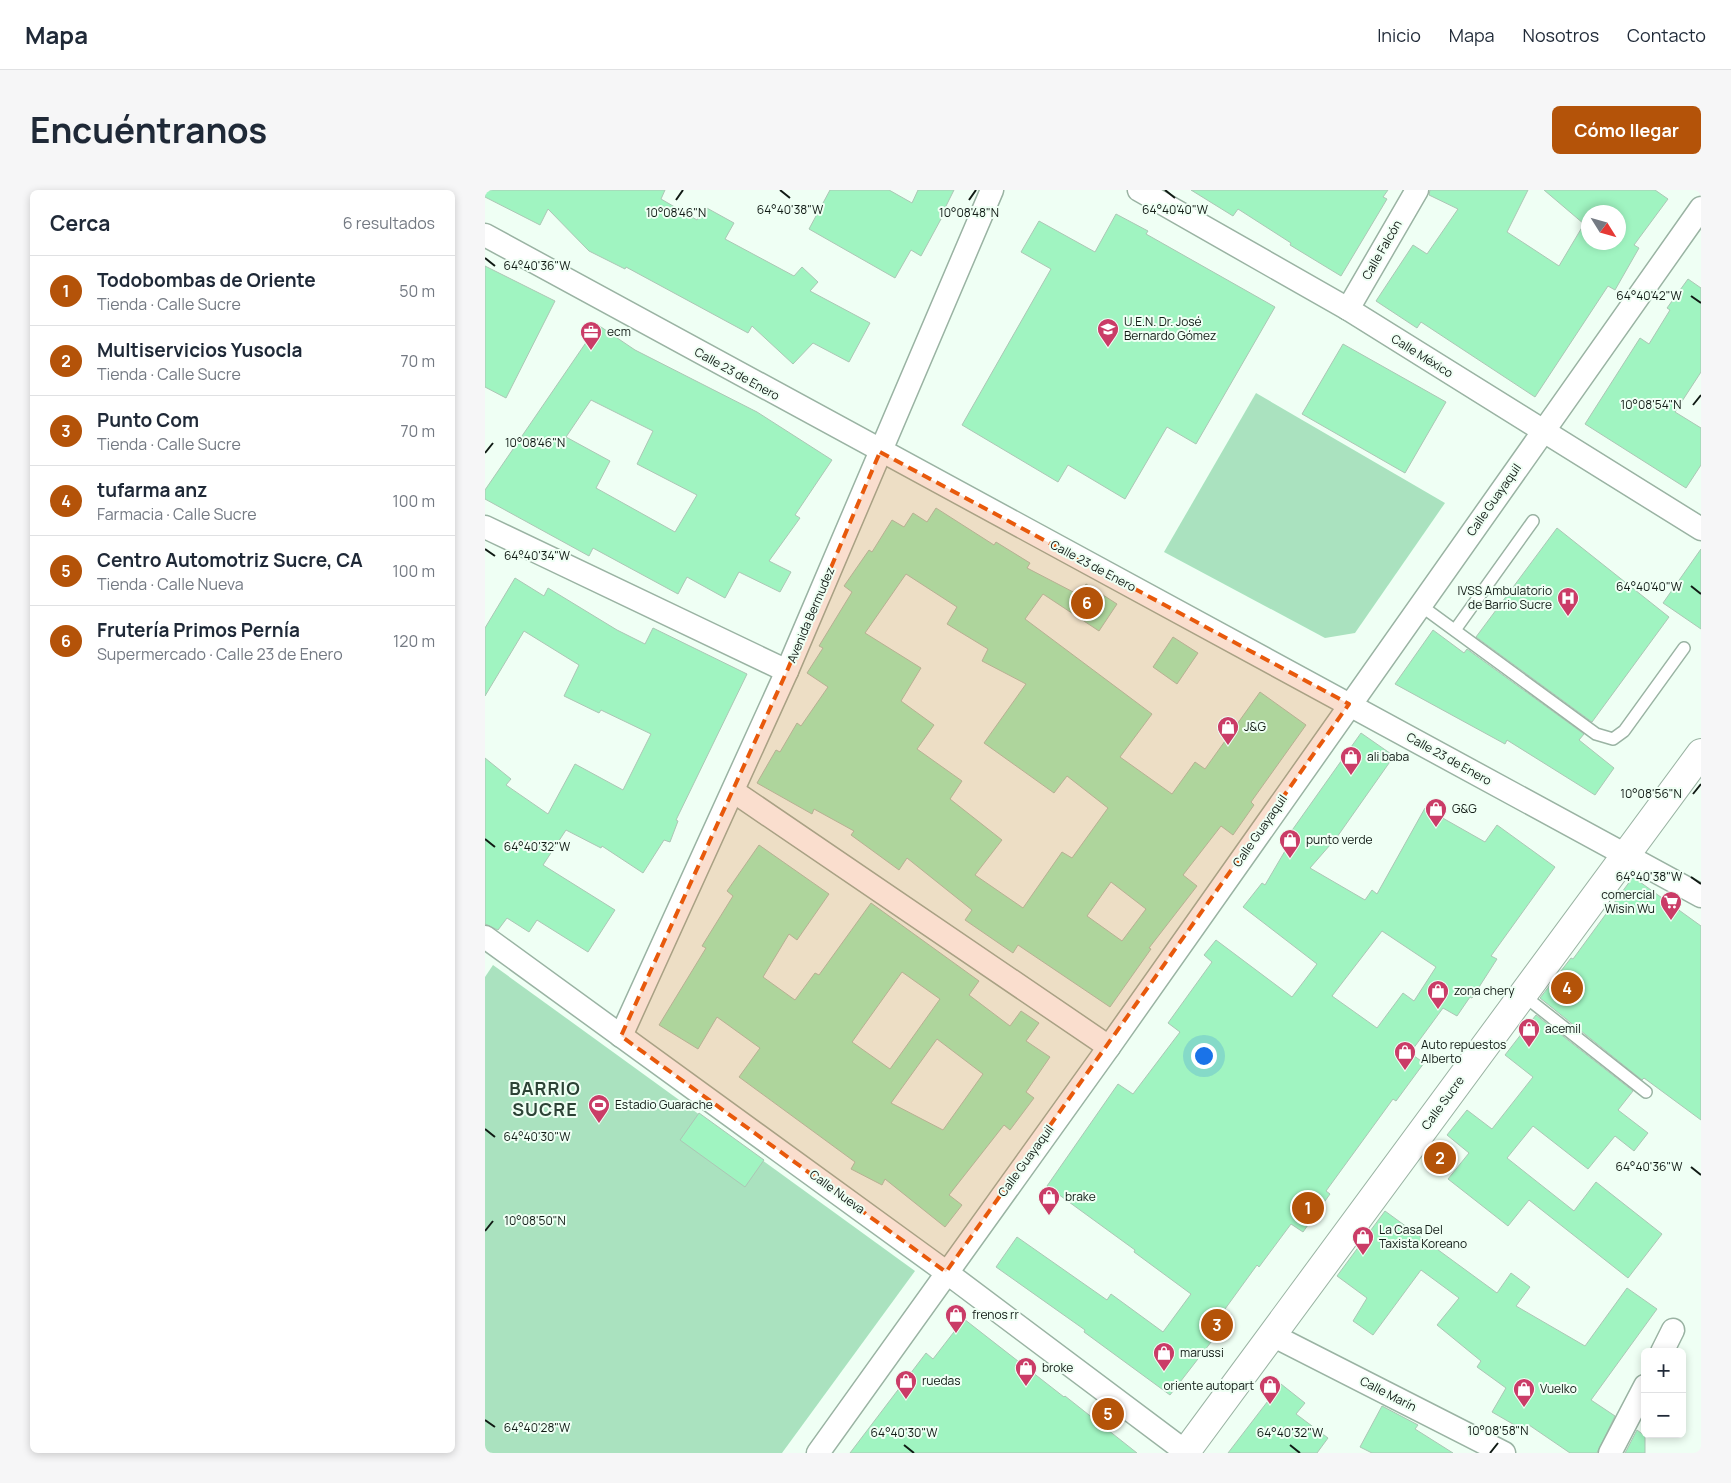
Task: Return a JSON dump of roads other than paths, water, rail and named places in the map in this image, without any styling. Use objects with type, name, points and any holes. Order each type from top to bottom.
[{"type":"street","name":"Avenida Bermudez","points":[[621,1036],[787,670],[992,190]]},
{"type":"street","name":"Calle México","points":[[1139,190],[1348,309],[1701,529]]},
{"type":"street","name":"Calle Falcón","points":[[1348,309],[1417,190]]},
{"type":"street","name":"Calle Guayaquil","points":[[818,1453],[1109,1047],[1349,704],[1701,208]]},
{"type":"street","name":"Calle 23 de Enero","points":[[485,235],[880,452],[1701,896]]},
{"type":"street","points":[[485,527],[787,670]]},
{"type":"street","name":"Calle Sucre","points":[[1185,1452],[1701,753]]},
{"type":"street","points":[[733,791],[1109,1047]]},
{"type":"street","name":"Calle Nueva","points":[[485,937],[946,1272],[1185,1452]]},
{"type":"street","points":[[1664,1348],[1673,1330]]},
{"type":"street","name":"Calle Marín","points":[[1272,1336],[1504,1453]]},
{"type":"street","points":[[1611,1453],[1641,1393]]},
{"type":"lane","points":[[1455,630],[1533,521]]},
{"type":"lane","points":[[1420,605],[1596,734],[1613,739],[1624,731],[1684,648]]},
{"type":"lane","points":[[1523,995],[1646,1092]]},
{"type":"place","name":"U.E.N. Dr. José Bernardo Gómez","points":[[1108,348]]},
{"type":"place","name":"ecm","points":[[591,351]]},
{"type":"place","name":"Frutería Primos Pernía","points":[[1087,603]]},
{"type":"place","name":"IVSS Ambulatorio de Barrio Sucre","points":[[1568,617]]},
{"type":"place","name":"J&G","points":[[1228,746]]},
{"type":"place","name":"ali baba","points":[[1351,776]]},
{"type":"place","name":"G&G","points":[[1436,828]]},
{"type":"place","name":"punto verde","points":[[1290,859]]},
{"type":"place","name":"comercial Wisin Wu","points":[[1671,921]]},
{"type":"place","name":"tufarma anz","points":[[1567,988]]},
{"type":"place","name":"zona chery","points":[[1438,1010]]},
{"type":"place","name":"acemil","points":[[1529,1048]]},
{"type":"place","name":"Auto repuestos Alberto","points":[[1405,1071]]},
{"type":"place","name":"Estadio Guarache","points":[[599,1124]]},
{"type":"place","name":"Multiservicios Yusocla","points":[[1440,1158]]},
{"type":"place","name":"Todobombas de Oriente","points":[[1308,1208]]},
{"type":"place","name":"brake","points":[[1049,1216]]},
{"type":"place","name":"La Casa Del Taxista Koreano","points":[[1363,1256]]},
{"type":"place","name":"Punto Com","points":[[1217,1325]]},
{"type":"place","name":"frenos rr","points":[[956,1334]]},
{"type":"place","name":"marussi","points":[[1164,1372]]},
{"type":"place","name":"broke","points":[[1026,1387]]},
{"type":"place","name":"ruedas","points":[[906,1400]]},
{"type":"place","name":"oriente autopart","points":[[1270,1405]]},
{"type":"place","name":"Vuelko","points":[[1524,1408]]},
{"type":"place","name":"Centro Automotriz Sucre, CA","points":[[1108,1414]]},
{"type":"district","name":"BARRIO SUCRE","points":[[545,1100]]}]
